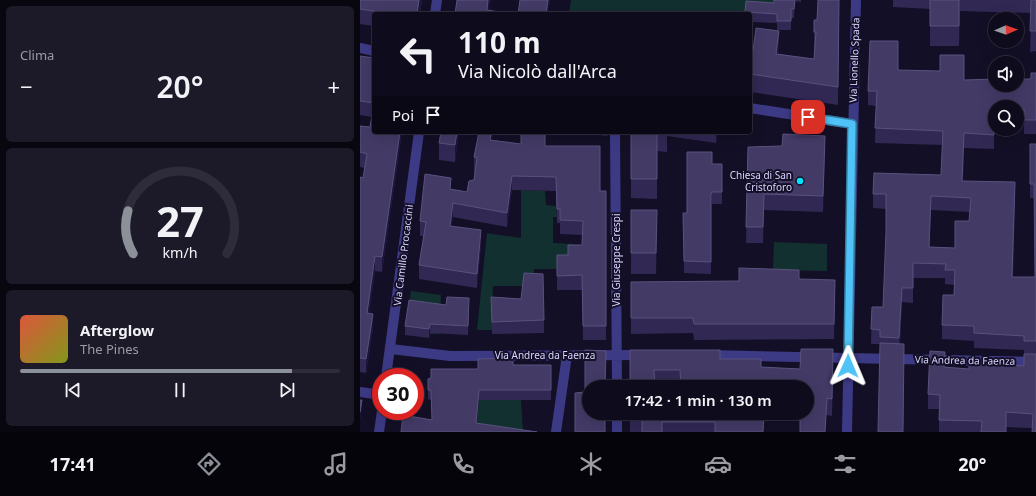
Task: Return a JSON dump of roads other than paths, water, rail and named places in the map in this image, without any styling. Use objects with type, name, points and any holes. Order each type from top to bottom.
[{"type":"street","points":[[435,12],[437,0]]},
{"type":"street","name":"Via Lionello Spada","points":[[846,432],[849,357],[852,124],[856,0]]},
{"type":"street","points":[[360,48],[372,50]]},
{"type":"street","points":[[752,108],[852,124]]},
{"type":"street","name":"Via Camillo Procaccini","points":[[388,368],[419,134]]},
{"type":"street","name":"Via Giuseppe Crespi","points":[[615,134],[617,380]]},
{"type":"street","name":"Via Andrea da Faenza","points":[[391,349],[450,356],[654,355]]},
{"type":"street","points":[[556,432],[567,355]]},
{"type":"street","name":"Via Andrea da Faenza","points":[[692,355],[1036,362]]},
{"type":"street","points":[[360,392],[372,394]]},
{"type":"street","points":[[379,432],[381,420]]},
{"type":"street","points":[[617,420],[617,432]]},
{"type":"place","name":"Chiesa di San Cristoforo","points":[[800,181]]}]
